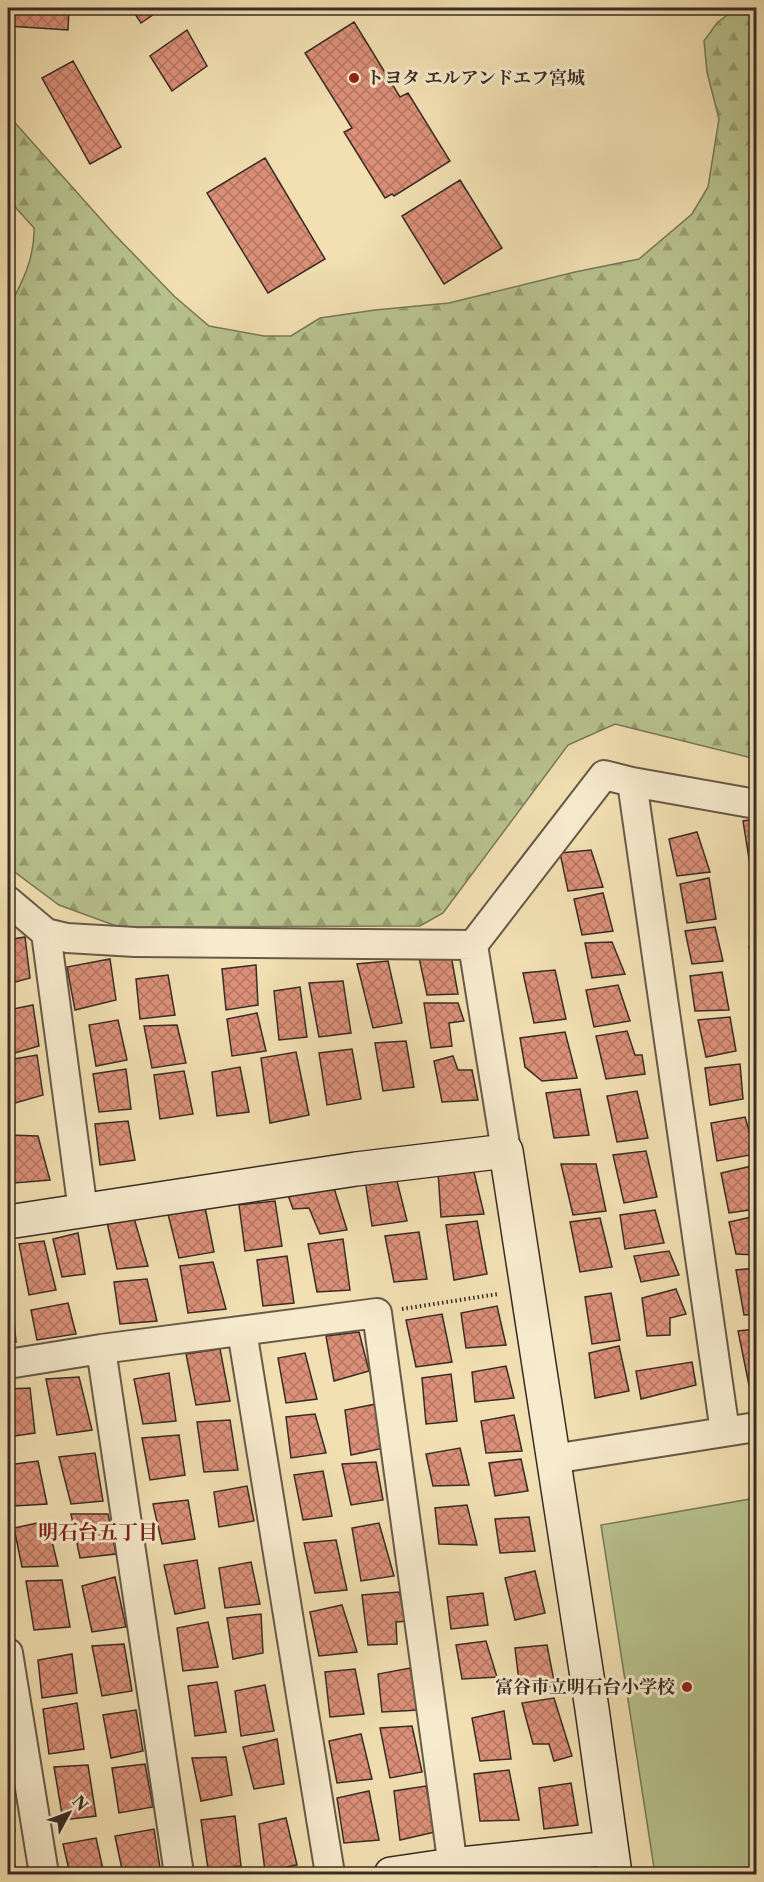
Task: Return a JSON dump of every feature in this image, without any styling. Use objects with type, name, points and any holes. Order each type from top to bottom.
[{"type":"street","points":[[391,1875],[613,1861],[592,1709],[473,945],[604,775],[756,804]]},
{"type":"street","points":[[632,782],[725,1432]]},
{"type":"street","points":[[8,901],[46,933],[67,938],[135,942],[473,945]]},
{"type":"street","points":[[46,933],[83,1211]]},
{"type":"street","points":[[8,1222],[356,1169],[506,1151]]},
{"type":"street","points":[[8,1364],[101,1349],[377,1313],[453,1870]]},
{"type":"street","points":[[242,1331],[330,1875]]},
{"type":"street","points":[[101,1349],[179,1875]]},
{"type":"street","points":[[552,1459],[756,1427]]},
{"type":"street","points":[[8,1653],[44,1875]]},
{"type":"path","points":[[377,1313],[500,1294]]},
{"type":"green space","points":[[736,8],[756,8],[756,759],[615,724],[568,745],[443,913],[420,926],[119,927],[59,905],[8,867],[8,309],[23,280],[30,260],[34,228],[8,199],[8,115],[114,234],[174,296],[209,326],[264,336],[291,336],[320,318],[449,303],[639,259],[692,214],[708,187],[719,119],[707,72],[704,41],[717,23]]},
{"type":"green space","name":"富谷市立明石台小学校","points":[[756,1498],[756,1874],[655,1874],[601,1525]]},
{"type":"building","points":[[8,8],[69,8],[68,30],[8,26]]},
{"type":"building","points":[[131,8],[163,8],[141,23]]},
{"type":"building","points":[[354,22],[400,97],[408,93],[450,161],[394,196],[392,194],[385,198],[344,132],[352,128],[305,53]]},
{"type":"building","points":[[187,30],[207,66],[172,91],[150,56]]},
{"type":"building","points":[[73,61],[121,147],[90,164],[42,78]]},
{"type":"building","points":[[265,158],[325,259],[268,293],[207,193]]},
{"type":"building","points":[[460,180],[502,248],[444,284],[402,216]]},
{"type":"building","points":[[756,819],[756,864],[750,865],[743,821]]},
{"type":"building","points":[[697,832],[710,872],[677,876],[669,839]]},
{"type":"building","points":[[591,850],[603,887],[568,891],[560,853]]},
{"type":"building","points":[[753,870],[756,870],[756,892]]},
{"type":"building","points":[[709,878],[716,919],[687,923],[680,884]]},
{"type":"building","points":[[603,893],[613,931],[582,935],[574,899]]},
{"type":"building","points":[[715,927],[723,961],[692,964],[685,931]]},
{"type":"building","points":[[25,937],[30,978],[8,984],[8,940]]},
{"type":"building","points":[[612,942],[625,974],[592,978],[585,943]]},
{"type":"building","points":[[756,944],[756,980],[755,980],[749,946]]},
{"type":"building","points":[[450,950],[458,994],[427,995],[418,953]]},
{"type":"building","points":[[110,959],[116,1000],[75,1010],[67,967]]},
{"type":"building","points":[[388,961],[402,1023],[373,1028],[357,964]]},
{"type":"building","points":[[256,965],[258,1005],[226,1010],[222,969]]},
{"type":"building","points":[[555,970],[566,1019],[534,1023],[523,973]]},
{"type":"building","points":[[722,972],[729,1010],[695,1011],[690,976]]},
{"type":"building","points":[[168,975],[175,1015],[140,1019],[136,979]]},
{"type":"building","points":[[343,981],[351,1033],[319,1037],[309,983]]},
{"type":"building","points":[[618,985],[630,1021],[594,1027],[586,990]]},
{"type":"building","points":[[300,987],[307,1037],[279,1040],[274,991]]},
{"type":"building","points":[[756,987],[756,1013],[750,988]]},
{"type":"building","points":[[424,1003],[458,1003],[464,1021],[449,1023],[452,1046],[431,1048]]},
{"type":"building","points":[[33,1005],[39,1046],[8,1055],[8,1010]]},
{"type":"building","points":[[257,1013],[266,1051],[232,1056],[227,1019]]},
{"type":"building","points":[[730,1017],[736,1051],[706,1057],[698,1020]]},
{"type":"building","points":[[118,1020],[127,1060],[96,1066],[89,1025]]},
{"type":"building","points":[[177,1025],[186,1063],[152,1068],[144,1026]]},
{"type":"building","points":[[627,1031],[635,1055],[642,1055],[645,1074],[606,1079],[596,1036]]},
{"type":"building","points":[[565,1032],[577,1078],[542,1081],[525,1067],[520,1038]]},
{"type":"building","points":[[406,1041],[414,1087],[383,1091],[375,1043]]},
{"type":"building","points":[[352,1049],[361,1099],[327,1105],[319,1053]]},
{"type":"building","points":[[296,1052],[309,1115],[270,1123],[261,1058]]},
{"type":"building","points":[[37,1055],[43,1095],[8,1105],[8,1060]]},
{"type":"building","points":[[453,1056],[458,1070],[472,1070],[478,1100],[442,1102],[434,1061]]},
{"type":"building","points":[[740,1064],[743,1099],[710,1105],[705,1068]]},
{"type":"building","points":[[240,1067],[249,1112],[217,1116],[212,1072]]},
{"type":"building","points":[[126,1069],[131,1109],[99,1112],[93,1074]]},
{"type":"building","points":[[184,1071],[193,1114],[160,1119],[154,1075]]},
{"type":"building","points":[[580,1089],[589,1135],[554,1138],[546,1093]]},
{"type":"building","points":[[637,1091],[648,1138],[617,1142],[607,1096]]},
{"type":"building","points":[[745,1117],[756,1154],[717,1161],[711,1123]]},
{"type":"building","points":[[128,1121],[135,1160],[100,1165],[95,1124]]},
{"type":"building","points":[[8,1135],[38,1136],[50,1180],[14,1183]]},
{"type":"building","points":[[646,1151],[657,1197],[624,1203],[613,1155]]},
{"type":"building","points":[[561,1164],[596,1164],[606,1211],[573,1215]]},
{"type":"building","points":[[752,1166],[756,1181],[756,1209],[729,1213],[721,1173]]},
{"type":"building","points":[[473,1168],[484,1214],[441,1217],[438,1172]]},
{"type":"building","points":[[365,1180],[397,1181],[407,1221],[372,1226]]},
{"type":"building","points":[[334,1188],[347,1230],[320,1234],[309,1208],[293,1209],[288,1195]]},
{"type":"building","points":[[275,1201],[282,1246],[245,1251],[239,1205]]},
{"type":"building","points":[[205,1207],[214,1252],[179,1258],[168,1214]]},
{"type":"building","points":[[655,1210],[664,1243],[625,1249],[620,1215]]},
{"type":"building","points":[[756,1216],[756,1255],[736,1254],[729,1222]]},
{"type":"building","points":[[134,1218],[148,1266],[117,1269],[107,1222]]},
{"type":"building","points":[[600,1218],[612,1267],[580,1272],[570,1222]]},
{"type":"building","points":[[477,1221],[487,1274],[454,1280],[446,1225]]},
{"type":"building","points":[[419,1232],[427,1279],[394,1282],[385,1236]]},
{"type":"building","points":[[78,1233],[85,1274],[62,1277],[53,1239]]},
{"type":"building","points":[[343,1239],[350,1290],[317,1292],[308,1244]]},
{"type":"building","points":[[44,1241],[56,1290],[29,1295],[19,1244]]},
{"type":"building","points":[[669,1251],[679,1275],[641,1282],[634,1256]]},
{"type":"building","points":[[287,1256],[294,1303],[263,1306],[257,1260]]},
{"type":"building","points":[[213,1262],[226,1309],[188,1313],[180,1266]]},
{"type":"building","points":[[756,1268],[756,1314],[744,1315],[736,1270]]},
{"type":"building","points":[[147,1279],[157,1321],[120,1324],[114,1282]]},
{"type":"building","points":[[676,1289],[686,1314],[670,1318],[670,1335],[647,1336],[642,1298]]},
{"type":"building","points":[[611,1293],[620,1340],[592,1344],[585,1297]]},
{"type":"building","points":[[8,1300],[12,1300],[16,1342],[8,1343]]},
{"type":"building","points":[[68,1303],[76,1334],[37,1340],[31,1310]]},
{"type":"building","points":[[497,1306],[506,1345],[466,1348],[461,1313]]},
{"type":"building","points":[[442,1314],[452,1362],[416,1367],[406,1320]]},
{"type":"building","points":[[756,1329],[756,1385],[749,1385],[738,1331]]},
{"type":"building","points":[[359,1332],[369,1371],[334,1381],[326,1336]]},
{"type":"building","points":[[619,1346],[629,1391],[595,1398],[589,1353]]},
{"type":"building","points":[[220,1349],[230,1401],[196,1405],[186,1354]]},
{"type":"building","points":[[305,1353],[317,1399],[286,1403],[278,1358]]},
{"type":"building","points":[[692,1362],[696,1385],[641,1399],[636,1371]]},
{"type":"building","points":[[506,1366],[514,1398],[475,1402],[472,1372]]},
{"type":"building","points":[[169,1373],[176,1421],[143,1424],[134,1379]]},
{"type":"building","points":[[451,1374],[457,1421],[426,1424],[422,1378]]},
{"type":"building","points":[[79,1377],[92,1430],[57,1435],[46,1379]]},
{"type":"building","points":[[30,1388],[35,1433],[8,1437],[8,1389]]},
{"type":"building","points":[[376,1404],[384,1448],[351,1455],[345,1410]]},
{"type":"building","points":[[315,1414],[326,1453],[291,1458],[286,1417]]},
{"type":"building","points":[[514,1415],[522,1451],[486,1453],[481,1421]]},
{"type":"building","points":[[230,1420],[238,1470],[204,1472],[197,1422]]},
{"type":"building","points":[[179,1435],[185,1475],[150,1480],[142,1438]]},
{"type":"building","points":[[460,1448],[469,1485],[433,1486],[426,1454]]},
{"type":"building","points":[[95,1453],[103,1501],[71,1504],[59,1457]]},
{"type":"building","points":[[521,1459],[528,1491],[495,1496],[489,1463]]},
{"type":"building","points":[[38,1461],[47,1504],[14,1506],[8,1465]]},
{"type":"building","points":[[376,1462],[383,1500],[351,1505],[342,1464]]},
{"type":"building","points":[[323,1471],[332,1516],[303,1520],[294,1475]]},
{"type":"building","points":[[247,1486],[254,1521],[219,1527],[214,1492]]},
{"type":"building","points":[[188,1500],[195,1539],[162,1544],[153,1504]]},
{"type":"building","points":[[467,1505],[477,1545],[439,1544],[435,1508]]},
{"type":"building","points":[[71,1514],[108,1514],[116,1554],[80,1558]]},
{"type":"building","points":[[529,1517],[535,1551],[500,1553],[495,1519]]},
{"type":"building","points":[[47,1521],[58,1566],[22,1567],[14,1528]]},
{"type":"building","points":[[379,1523],[394,1576],[361,1581],[352,1528]]},
{"type":"building","points":[[336,1540],[347,1590],[315,1593],[304,1543]]},
{"type":"building","points":[[197,1560],[205,1608],[175,1614],[164,1565]]},
{"type":"building","points":[[251,1562],[260,1604],[225,1608],[219,1568]]},
{"type":"building","points":[[535,1571],[545,1613],[515,1620],[505,1578]]},
{"type":"building","points":[[115,1577],[126,1627],[92,1632],[82,1586]]},
{"type":"building","points":[[62,1580],[70,1627],[34,1630],[26,1581]]},
{"type":"building","points":[[399,1592],[408,1621],[396,1622],[397,1644],[368,1645],[362,1595]]},
{"type":"building","points":[[483,1593],[488,1625],[451,1629],[447,1597]]},
{"type":"building","points":[[342,1605],[357,1652],[319,1656],[310,1612]]},
{"type":"building","points":[[261,1614],[263,1653],[233,1659],[227,1618]]},
{"type":"building","points":[[208,1622],[218,1667],[183,1671],[177,1628]]},
{"type":"building","points":[[486,1641],[497,1677],[462,1679],[456,1645]]},
{"type":"building","points":[[124,1644],[132,1691],[102,1696],[92,1646]]},
{"type":"building","points":[[547,1645],[555,1686],[520,1690],[515,1648]]},
{"type":"building","points":[[72,1654],[77,1693],[42,1698],[38,1660]]},
{"type":"building","points":[[410,1668],[419,1710],[382,1712],[378,1674]]},
{"type":"building","points":[[355,1669],[364,1714],[330,1717],[325,1672]]},
{"type":"building","points":[[217,1682],[226,1732],[195,1736],[188,1686]]},
{"type":"building","points":[[265,1685],[274,1731],[241,1736],[235,1691]]},
{"type":"building","points":[[554,1698],[572,1756],[554,1761],[549,1744],[533,1744],[522,1703]]},
{"type":"building","points":[[77,1703],[84,1749],[49,1754],[43,1709]]},
{"type":"building","points":[[136,1710],[143,1751],[111,1758],[103,1715]]},
{"type":"building","points":[[504,1711],[511,1759],[480,1761],[472,1718]]},
{"type":"building","points":[[412,1726],[422,1772],[390,1778],[380,1728]]},
{"type":"building","points":[[361,1734],[372,1779],[337,1783],[329,1741]]},
{"type":"building","points":[[277,1739],[284,1784],[254,1789],[243,1747]]},
{"type":"building","points":[[226,1757],[232,1795],[201,1801],[192,1758]]},
{"type":"building","points":[[145,1764],[153,1807],[119,1813],[112,1768]]},
{"type":"building","points":[[88,1765],[96,1816],[63,1820],[54,1767]]},
{"type":"building","points":[[509,1770],[519,1820],[480,1821],[474,1774]]},
{"type":"building","points":[[571,1783],[578,1825],[544,1829],[539,1788]]},
{"type":"building","points":[[426,1786],[435,1832],[400,1840],[394,1791]]},
{"type":"building","points":[[369,1791],[379,1840],[344,1843],[337,1798]]},
{"type":"building","points":[[8,1797],[15,1831],[8,1831]]},
{"type":"building","points":[[235,1816],[241,1866],[208,1869],[201,1820]]},
{"type":"building","points":[[286,1818],[297,1865],[265,1871],[259,1824]]},
{"type":"building","points":[[154,1829],[161,1874],[123,1874],[115,1836]]},
{"type":"building","points":[[96,1838],[104,1874],[70,1874],[63,1844]]},
{"type":"building","points":[[13,1858],[17,1874],[8,1874],[8,1859]]},
{"type":"place","name":"トヨタ エルアンドエフ宮城","points":[[354,78]]},
{"type":"place","name":"富谷市立明石台小学校","points":[[687,1687]]},
{"type":"district","name":"明石台五丁目","points":[[98,1532]]}]
